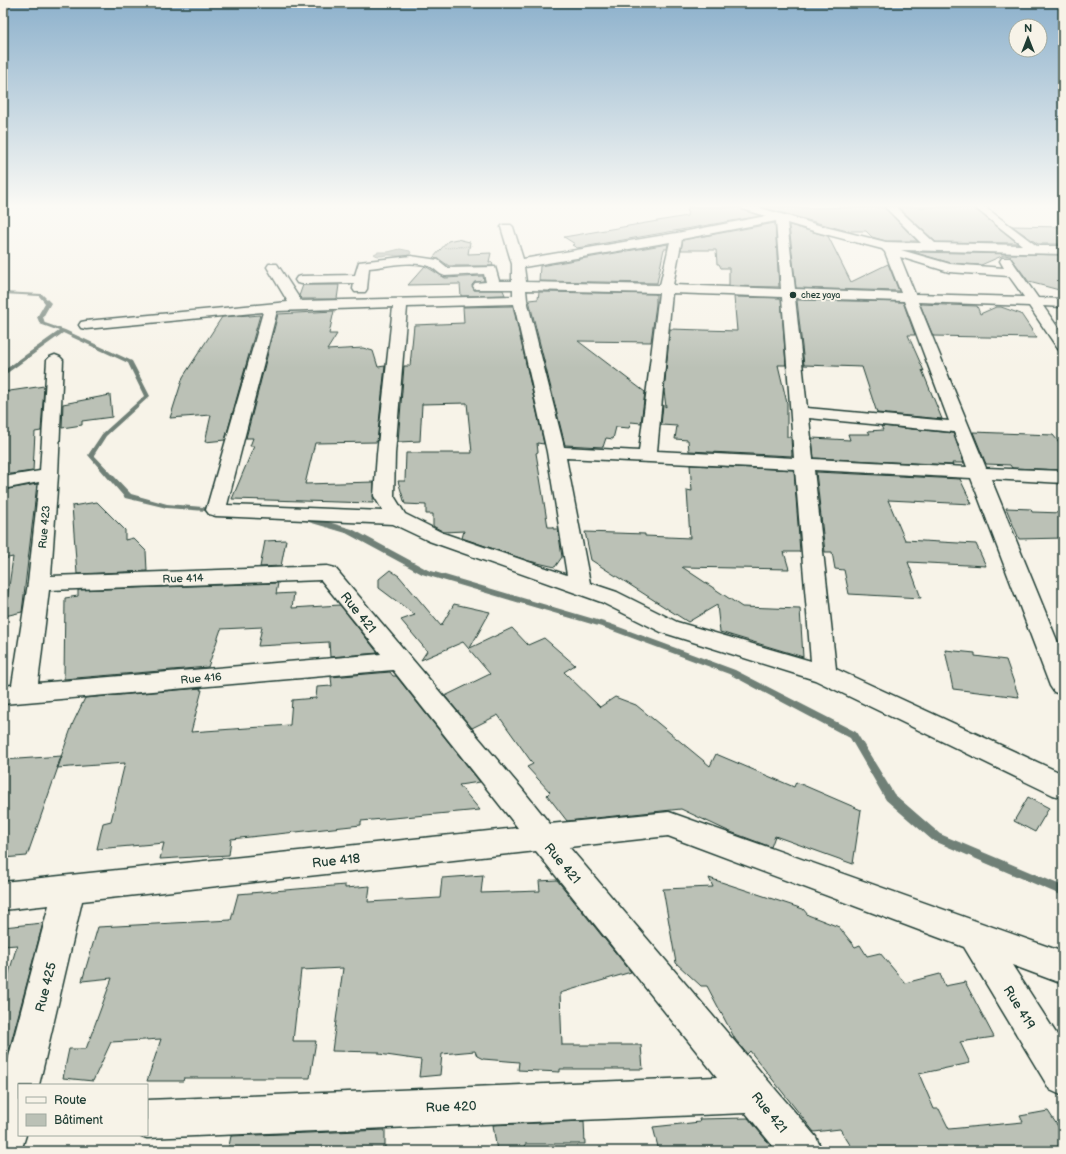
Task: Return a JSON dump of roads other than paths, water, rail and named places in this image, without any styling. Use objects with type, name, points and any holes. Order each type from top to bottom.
[{"type":"street","points":[[360,284],[363,264],[401,261]]},
{"type":"street","points":[[418,261],[434,263],[446,272],[490,270],[493,285]]},
{"type":"street","points":[[517,261],[520,292],[556,452],[580,587]]},
{"type":"street","points":[[518,264],[537,261]]},
{"type":"street","points":[[647,456],[666,289],[672,261]]},
{"type":"street","points":[[785,261],[824,674]]},
{"type":"street","points":[[893,261],[1063,686]]},
{"type":"street","points":[[926,261],[949,268],[963,270],[1014,272]]},
{"type":"street","points":[[1007,261],[1063,346]]},
{"type":"street","points":[[273,267],[297,305]]},
{"type":"street","points":[[302,280],[360,284],[375,289]]},
{"type":"street","points":[[341,290],[360,284]]},
{"type":"street","points":[[464,286],[493,285],[520,292]]},
{"type":"street","points":[[86,325],[297,305],[400,302],[520,292],[666,289],[1063,303]]},
{"type":"street","points":[[397,518],[384,496],[386,454],[400,302]]},
{"type":"street","points":[[271,308],[216,510],[397,518],[436,536],[609,597],[669,627],[824,674],[1063,787]]},
{"type":"street","name":"Rue 423","points":[[13,694],[39,583],[49,476],[55,360]]},
{"type":"street","points":[[800,412],[960,427]]},
{"type":"street","points":[[556,452],[1063,477]]},
{"type":"street","points":[[3,483],[49,476]]},
{"type":"street","name":"Rue 414","points":[[39,583],[327,573]]},
{"type":"street","name":"Rue 421","points":[[327,573],[512,797],[542,837],[802,1151]]},
{"type":"street","name":"Rue 416","points":[[13,694],[399,661]]},
{"type":"street","name":"Rue 418","points":[[3,896],[669,824],[976,937]]},
{"type":"street","name":"Rue 425","points":[[20,1084],[69,888]]},
{"type":"street","points":[[976,937],[1063,968]]},
{"type":"street","name":"Rue 419","points":[[976,937],[1063,1077]]},
{"type":"street","name":"Rue 425","points":[[10,1132],[18,1091]]},
{"type":"street","name":"Rue 420","points":[[148,1119],[755,1094]]},
{"type":"waterway","points":[[3,293],[40,295],[48,303],[40,317],[43,324],[63,331]]},
{"type":"waterway","points":[[3,374],[63,331]]},
{"type":"waterway","points":[[63,331],[130,362],[147,396],[104,435],[91,455],[128,496],[167,506],[215,510]]},
{"type":"waterway","points":[[305,518],[349,531],[425,572],[608,626],[732,672],[853,735],[890,797],[936,837],[1063,891]]},
{"type":"place","name":"chez yaya","points":[[793,295]]}]
